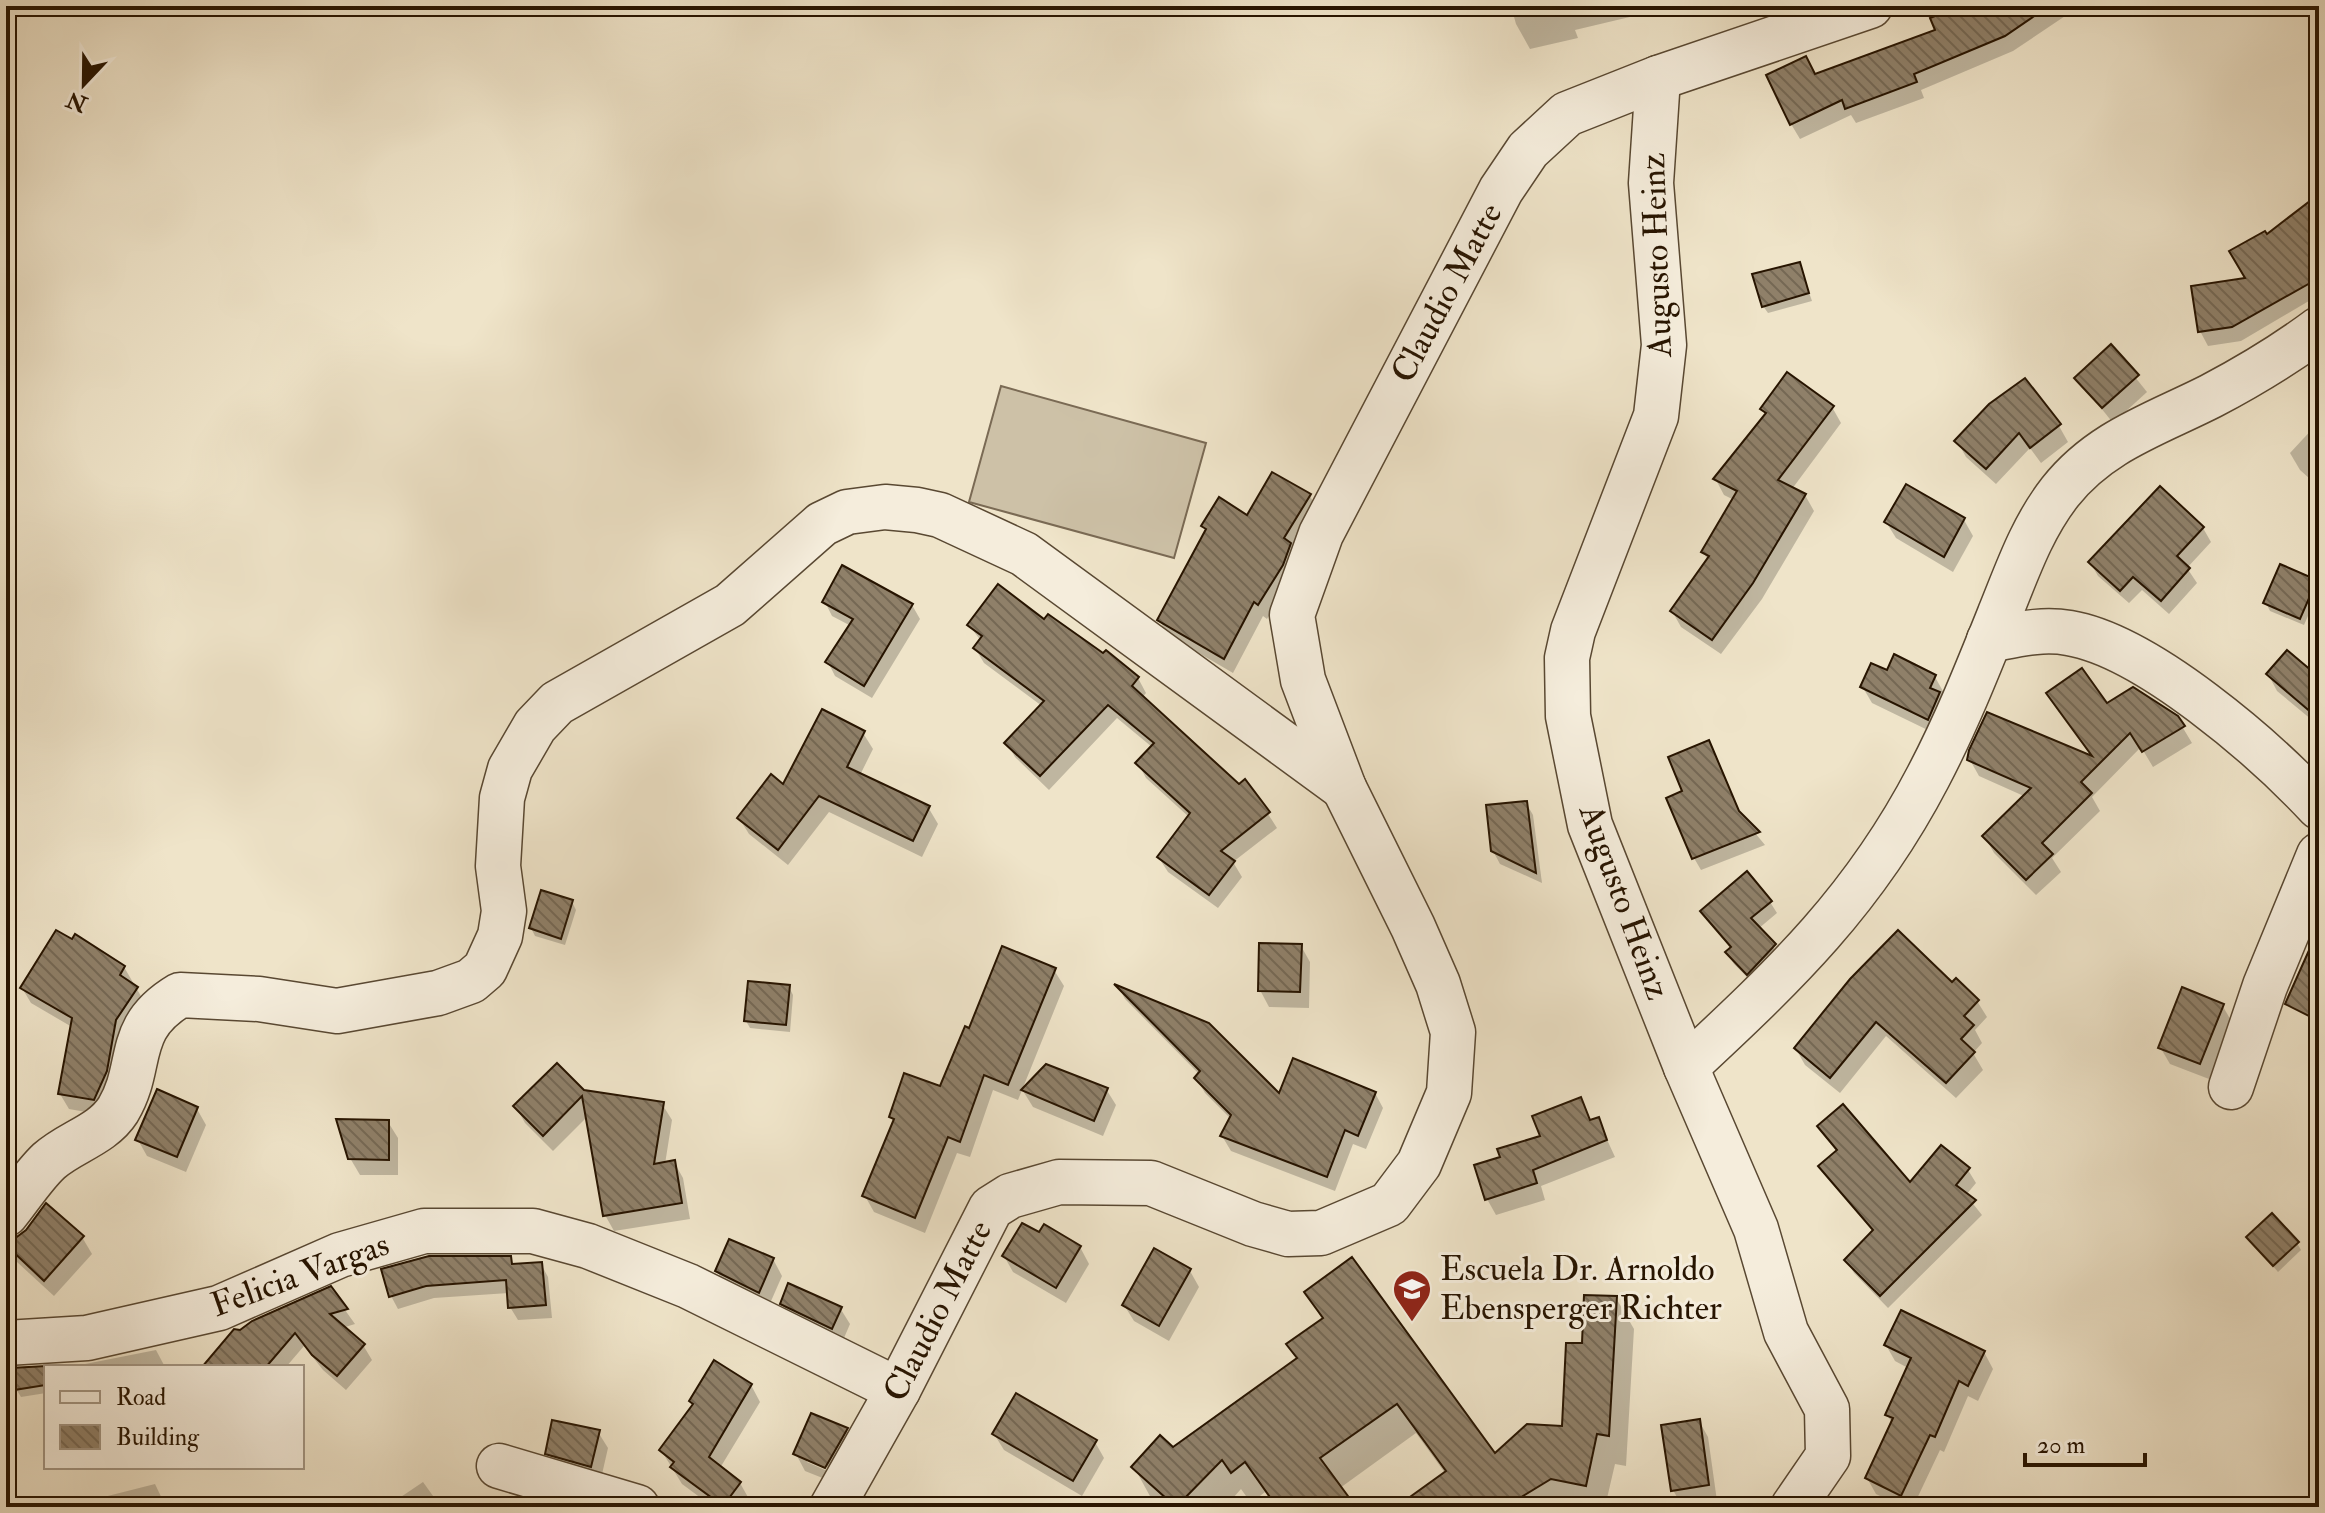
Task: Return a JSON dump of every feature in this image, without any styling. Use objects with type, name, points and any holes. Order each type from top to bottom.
[{"type":"street","name":"Claudio Matte","points":[[832,1507],[898,1390],[991,1208],[1010,1196],[1059,1182],[1151,1183],[1253,1224],[1304,1235],[1321,1233],[1368,1215],[1389,1204],[1404,1188],[1419,1164],[1449,1093],[1453,1032],[1419,941],[1344,788],[1303,680],[1292,615],[1321,534],[1501,190],[1528,150],[1567,114],[1658,78],[1870,6]]},
{"type":"street","name":"Augusto Heinz","points":[[1658,78],[1651,183],[1664,345],[1656,416],[1573,631],[1565,686],[1590,825],[1686,1067],[1756,1229],[1786,1332],[1827,1409],[1828,1456],[1793,1507]]},
{"type":"street","points":[[1686,1067],[1811,948],[1874,870],[1929,776],[1989,640],[2022,553],[2060,491],[2114,441],[2248,376],[2319,329]]},
{"type":"street","name":"Claudio Matte","points":[[6,1214],[49,1160],[85,1139],[117,1111],[142,1033],[167,1003],[180,995],[259,999],[302,1009],[337,1011],[438,993],[471,981],[485,969],[500,936],[504,911],[498,866],[502,798],[510,769],[535,726],[557,703],[730,605],[822,524],[847,512],[885,507],[940,515],[1024,554],[1344,788]]},
{"type":"street","points":[[1989,640],[2047,630],[2073,633],[2113,649],[2158,674],[2236,730],[2285,770],[2319,807]]},
{"type":"street","points":[[2231,1087],[2265,986],[2319,855]]},
{"type":"street","name":"Felicia Vargas","points":[[6,1343],[87,1338],[219,1308],[340,1255],[424,1231],[533,1231],[588,1246],[688,1286],[898,1390]]},
{"type":"street","points":[[499,1466],[637,1507]]},
{"type":"shaded area","points":[[1001,386],[1206,443],[1174,558],[969,502]]},
{"type":"building","points":[[1960,6],[2049,6],[2005,36],[1914,74],[1917,82],[1845,109],[1842,100],[1790,125],[1766,75],[1806,56],[1815,74],[1935,30],[1930,18]]},
{"type":"building","points":[[2319,194],[2319,278],[2232,327],[2198,332],[2191,286],[2245,278],[2229,251],[2265,231],[2267,234]]},
{"type":"building","points":[[1800,262],[1809,293],[1762,307],[1752,274]]},
{"type":"building","points":[[2111,344],[2139,375],[2102,408],[2074,378]]},
{"type":"building","points":[[1787,372],[1834,406],[1778,480],[1806,494],[1753,583],[1712,640],[1670,611],[1709,556],[1701,552],[1737,491],[1713,479],[1766,413],[1760,409]]},
{"type":"building","points":[[2025,378],[2061,424],[2030,448],[2019,433],[1986,469],[1954,441],[1989,404]]},
{"type":"building","points":[[1272,472],[1311,494],[1284,538],[1291,543],[1283,565],[1258,605],[1254,602],[1224,659],[1157,620],[1206,529],[1201,526],[1219,497],[1247,515]]},
{"type":"building","points":[[1906,484],[1965,518],[1944,557],[1884,522]]},
{"type":"building","points":[[2160,486],[2204,527],[2177,556],[2190,568],[2161,601],[2133,577],[2120,591],[2088,562]]},
{"type":"building","points":[[2280,564],[2317,580],[2300,619],[2263,603]]},
{"type":"building","points":[[842,565],[913,604],[864,686],[825,662],[853,619],[822,602]]},
{"type":"building","points":[[998,584],[1044,619],[1048,614],[1103,653],[1106,650],[1139,677],[1132,686],[1239,784],[1245,779],[1270,812],[1221,851],[1235,861],[1209,895],[1157,857],[1190,813],[1135,763],[1154,743],[1108,705],[1040,776],[1004,743],[1044,701],[973,648],[982,636],[967,625]]},
{"type":"building","points":[[2287,650],[2319,677],[2319,719],[2266,674]]},
{"type":"building","points":[[1894,654],[1936,675],[1930,688],[1940,692],[1928,720],[1860,687],[1871,663],[1887,670]]},
{"type":"building","points":[[2082,668],[2107,703],[2133,687],[2178,716],[2185,726],[2142,752],[2130,733],[2081,782],[2092,793],[2042,843],[2053,854],[2026,880],[1982,836],[2031,788],[1967,760],[1969,750],[1987,712],[2092,756],[2046,693]]},
{"type":"building","points":[[822,709],[865,731],[847,767],[930,806],[913,841],[819,796],[778,850],[737,818],[771,774],[783,784]]},
{"type":"building","points":[[1709,740],[1739,811],[1760,832],[1692,859],[1666,798],[1682,791],[1668,757]]},
{"type":"building","points":[[1527,801],[1536,873],[1491,851],[1486,805]]},
{"type":"building","points":[[1747,871],[1772,901],[1751,918],[1776,944],[1747,975],[1725,952],[1731,947],[1700,911]]},
{"type":"building","points":[[541,890],[573,900],[561,939],[529,928]]},
{"type":"building","points":[[2319,928],[2319,1021],[2285,1004]]},
{"type":"building","points":[[56,930],[72,939],[75,934],[125,966],[120,975],[138,987],[116,1020],[107,1071],[94,1100],[58,1094],[72,1018],[20,988]]},
{"type":"building","points":[[1898,930],[1952,982],[1956,978],[1979,1000],[1964,1016],[1974,1025],[1961,1039],[1975,1052],[1946,1083],[1876,1022],[1830,1078],[1794,1048],[1850,979]]},
{"type":"building","points":[[1259,943],[1302,944],[1300,992],[1258,991]]},
{"type":"building","points":[[1002,946],[1056,968],[1008,1085],[984,1075],[960,1142],[948,1137],[915,1218],[862,1196],[894,1119],[889,1117],[904,1073],[940,1086],[965,1026],[969,1028]]},
{"type":"building","points":[[748,981],[790,985],[786,1025],[744,1021]]},
{"type":"building","points":[[1114,984],[1209,1023],[1279,1093],[1293,1058],[1376,1092],[1358,1136],[1345,1130],[1327,1177],[1220,1136],[1231,1115],[1194,1078],[1200,1071]]},
{"type":"building","points":[[2182,987],[2224,1004],[2200,1064],[2158,1048]]},
{"type":"building","points":[[557,1063],[584,1090],[664,1102],[654,1164],[675,1160],[682,1203],[603,1216],[582,1096],[543,1136],[513,1106]]},
{"type":"building","points":[[1046,1064],[1108,1088],[1094,1121],[1021,1090]]},
{"type":"building","points":[[157,1089],[198,1107],[177,1157],[135,1140]]},
{"type":"building","points":[[1581,1097],[1590,1120],[1599,1117],[1607,1140],[1533,1170],[1537,1183],[1485,1200],[1474,1165],[1500,1157],[1497,1149],[1540,1136],[1532,1116]]},
{"type":"building","points":[[1843,1104],[1910,1182],[1941,1145],[1970,1168],[1956,1185],[1976,1200],[1880,1296],[1844,1260],[1873,1230],[1818,1166],[1837,1150],[1817,1126]]},
{"type":"building","points":[[336,1119],[389,1120],[389,1160],[348,1159]]},
{"type":"building","points":[[46,1203],[84,1236],[44,1281],[6,1245],[26,1230]]},
{"type":"building","points":[[2272,1213],[2299,1242],[2273,1266],[2246,1237]]},
{"type":"building","points":[[1022,1223],[1039,1232],[1044,1224],[1081,1246],[1056,1288],[1002,1256]]},
{"type":"building","points":[[729,1239],[774,1258],[759,1293],[715,1271]]},
{"type":"building","points":[[1154,1248],[1191,1269],[1159,1326],[1122,1305]]},
{"type":"building","points":[[429,1256],[511,1256],[512,1264],[542,1262],[546,1305],[508,1308],[506,1280],[426,1286],[389,1297],[381,1269]]},
{"type":"building","points":[[1352,1257],[1495,1453],[1527,1424],[1562,1426],[1566,1343],[1582,1343],[1584,1295],[1617,1296],[1609,1436],[1597,1434],[1586,1486],[1551,1479],[1505,1507],[1396,1507],[1446,1471],[1397,1404],[1320,1458],[1356,1507],[1277,1507],[1245,1462],[1231,1473],[1222,1460],[1176,1507],[1131,1467],[1160,1435],[1173,1447],[1297,1358],[1286,1344],[1323,1318],[1304,1292]]},
{"type":"building","points":[[788,1283],[842,1307],[832,1329],[780,1304]]},
{"type":"building","points":[[331,1286],[348,1309],[330,1314],[365,1344],[337,1376],[312,1355],[295,1333],[268,1365],[204,1365],[234,1329],[240,1330],[252,1321]]},
{"type":"building","points":[[1901,1310],[1985,1351],[1968,1386],[1959,1381],[1935,1437],[1930,1435],[1901,1496],[1865,1478],[1893,1418],[1885,1415],[1911,1358],[1884,1345]]},
{"type":"building","points":[[714,1360],[752,1384],[709,1457],[741,1482],[723,1506],[670,1467],[674,1462],[659,1450],[693,1404],[689,1401]]},
{"type":"building","points":[[44,1366],[44,1385],[14,1390],[11,1368]]},
{"type":"building","points":[[1016,1393],[1097,1440],[1073,1481],[992,1434]]},
{"type":"building","points":[[811,1413],[848,1428],[825,1468],[793,1454]]},
{"type":"building","points":[[1700,1419],[1709,1485],[1671,1491],[1661,1425]]},
{"type":"building","points":[[552,1420],[600,1430],[591,1467],[545,1454]]},
{"type":"place","name":"Escuela Dr. Arnoldo Ebensperger Richter","points":[[1412,1323]]}]
